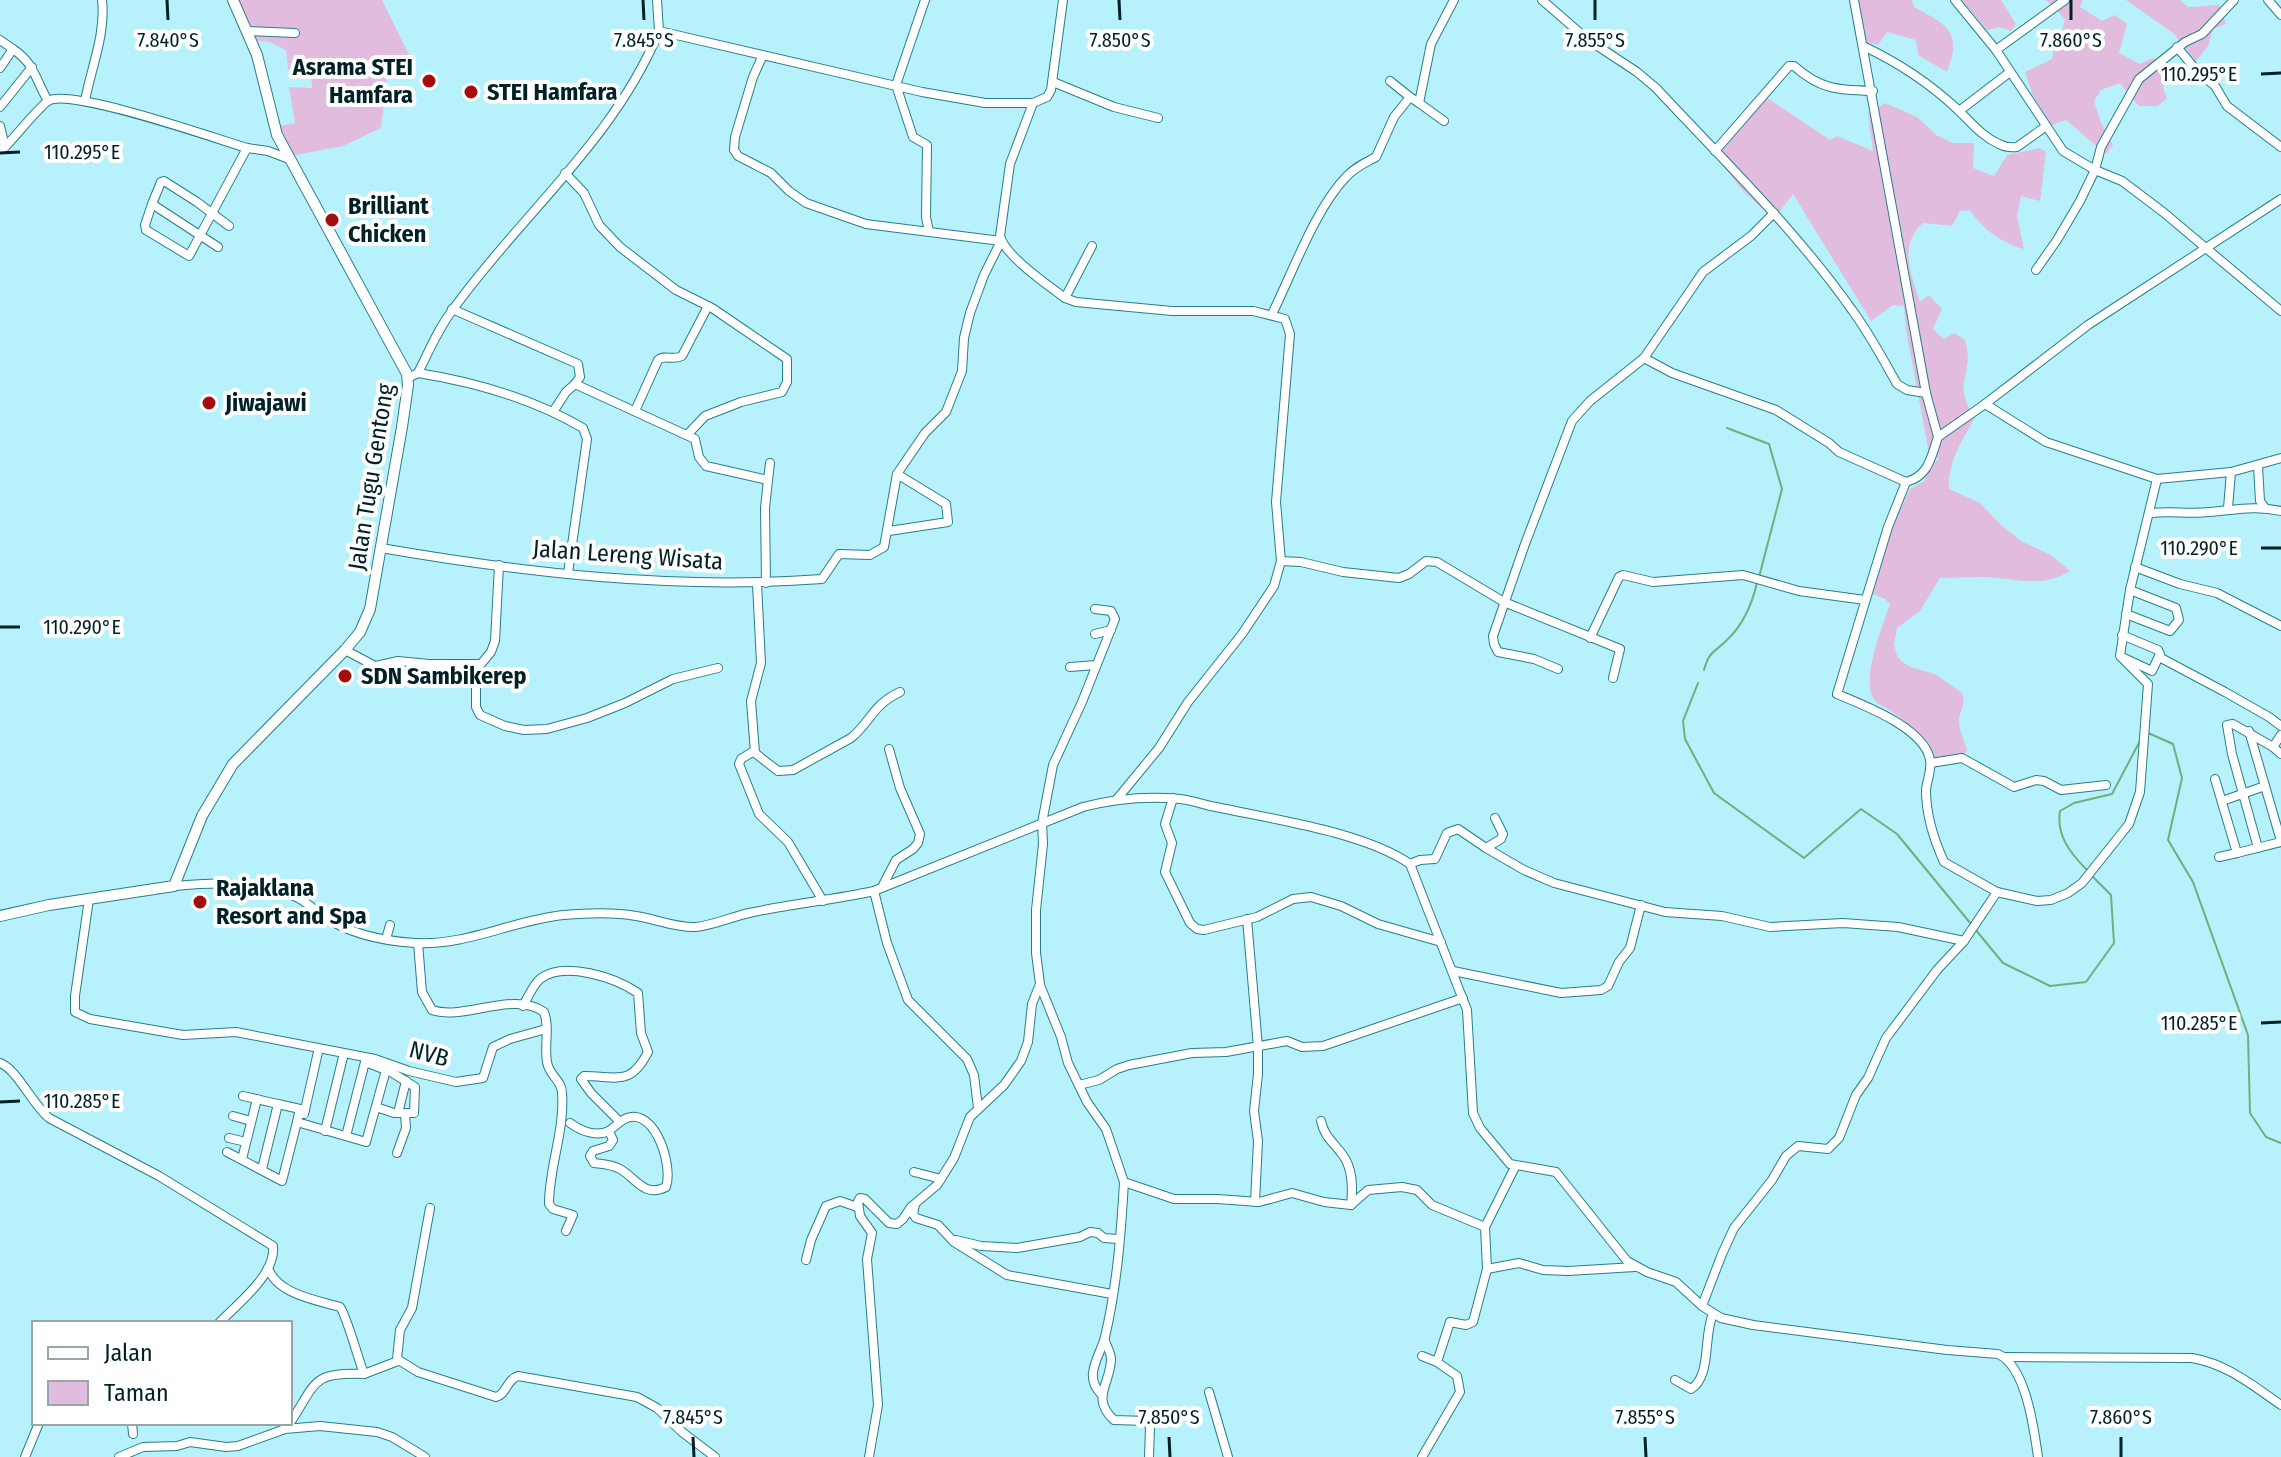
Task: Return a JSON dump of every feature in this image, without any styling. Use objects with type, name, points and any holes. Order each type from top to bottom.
[{"type":"main road","name":"Jalan Tugu Gentong","points":[[174,886],[202,816],[233,764],[345,650],[367,620],[413,376],[277,135],[257,55],[233,0]]},
{"type":"main road","points":[[0,916],[49,905],[174,886]]},
{"type":"street","points":[[85,101],[92,64],[103,32],[102,0]]},
{"type":"street","points":[[568,573],[587,435],[581,427],[553,412],[468,382],[413,376],[452,309],[609,121],[628,94],[659,31],[657,0]]},
{"type":"street","points":[[925,0],[896,85],[913,137],[927,145],[926,217],[929,232]]},
{"type":"street","points":[[659,31],[936,95],[985,103],[1033,103],[1047,97],[1053,82],[1063,0]]},
{"type":"street","points":[[1419,103],[1431,44],[1454,0]]},
{"type":"street","points":[[1542,0],[1587,39],[1649,82],[1774,213],[1854,312],[1897,384],[1907,390],[1926,393]]},
{"type":"street","points":[[1554,9],[1560,0]]},
{"type":"street","points":[[1644,358],[1672,373],[1776,410],[1839,452],[1906,482],[1921,477],[1929,465],[1938,437],[1926,393],[1854,0]]},
{"type":"street","points":[[1955,0],[1996,50],[2063,151],[2095,170],[2122,181],[2281,311]]},
{"type":"street","points":[[1996,50],[2065,0]]},
{"type":"street","points":[[2036,270],[2057,240],[2095,170],[2101,147],[2139,79],[2177,47],[2202,34],[2234,0]]},
{"type":"street","points":[[2268,0],[2281,15]]},
{"type":"street","points":[[247,31],[295,33]]},
{"type":"street","points":[[0,40],[29,60],[48,101]]},
{"type":"street","points":[[1863,46],[1912,74],[1999,145],[2011,148],[2021,145],[2045,127]]},
{"type":"street","points":[[2177,47],[2197,71],[2215,86],[2227,106],[2281,147]]},
{"type":"street","points":[[0,68],[13,49]]},
{"type":"street","points":[[763,55],[753,77],[734,150],[738,156],[771,173],[806,203],[866,224],[1001,241],[1065,298],[1084,304],[1172,311],[1253,311],[1285,319],[1290,334],[1276,502],[1281,561],[1274,586],[1188,702],[1159,748],[1116,799]]},
{"type":"street","points":[[1715,151],[1791,66],[1811,81],[1828,88],[1873,91]]},
{"type":"street","points":[[0,107],[32,67]]},
{"type":"street","points":[[1959,111],[2010,72]]},
{"type":"street","points":[[1390,81],[1444,121]]},
{"type":"street","points":[[1053,82],[1125,111],[1158,118]]},
{"type":"street","points":[[1272,314],[1319,217],[1346,176],[1363,162],[1376,157],[1394,117],[1410,97]]},
{"type":"street","points":[[2,148],[48,101],[63,98],[175,125],[289,159]]},
{"type":"street","points":[[897,474],[944,501],[948,522],[889,531],[897,474],[932,424],[946,412],[962,371],[964,338],[970,313],[986,269],[1001,241],[1010,164],[1033,103]]},
{"type":"street","points":[[0,126],[2,148]]},
{"type":"street","points":[[268,151],[277,135]]},
{"type":"street","points":[[229,226],[212,214],[164,181],[158,187],[145,228],[189,256],[202,235],[212,214],[247,148]]},
{"type":"street","points":[[565,173],[584,193],[599,225],[620,247],[676,290],[708,306],[783,354],[789,362],[784,390],[705,416],[687,435]]},
{"type":"street","points":[[1938,437],[2088,325],[2281,199]]},
{"type":"street","points":[[152,204],[218,247]]},
{"type":"street","points":[[1558,669],[1534,659],[1498,652],[1493,636],[1572,421],[1590,401],[1644,358],[1703,272],[1751,236],[1774,213]]},
{"type":"street","points":[[1065,298],[1092,246]]},
{"type":"street","points":[[635,411],[658,360],[682,356],[708,306]]},
{"type":"street","points":[[452,309],[578,364],[580,377],[553,412]]},
{"type":"street","points":[[575,384],[695,439],[699,457],[706,466],[768,480]]},
{"type":"street","points":[[1985,404],[2046,442],[2157,479],[2231,472],[2281,458]]},
{"type":"street","points":[[770,463],[764,518],[761,663],[751,701],[754,751],[778,771],[793,770],[858,733],[872,712],[900,692]]},
{"type":"street","points":[[2258,466],[2260,501],[2266,508]]},
{"type":"street","points":[[2228,508],[2231,472]]},
{"type":"street","points":[[2120,656],[2130,590],[2157,479]]},
{"type":"street","points":[[1906,482],[1888,527],[1837,694],[1876,710],[1914,735],[1926,749],[1931,763],[1926,786],[1927,803],[1944,862],[1997,892],[2037,901],[2051,900],[2082,883],[2129,824],[2140,792],[2148,684],[2120,656]]},
{"type":"street","points":[[2151,513],[2210,512],[2228,508],[2281,511]]},
{"type":"street","name":"Jalan Lereng Wisata","points":[[381,548],[600,578],[762,583],[822,579],[839,554],[859,555],[881,551],[889,531]]},
{"type":"street","points":[[1281,561],[1399,578],[1423,563],[1433,561],[1504,602],[1620,649],[1613,678]]},
{"type":"street","points":[[499,565],[495,641],[491,652],[476,666],[476,707],[480,715],[524,730],[547,729],[625,703],[673,679],[718,668]]},
{"type":"street","points":[[2135,567],[2180,584],[2217,593],[2281,626]]},
{"type":"street","points":[[1590,638],[1619,577],[1653,582],[1752,576],[1799,591],[1865,600]]},
{"type":"street","points":[[2126,614],[2170,631],[2179,620],[2176,608],[2130,590]]},
{"type":"street","points":[[1095,609],[1115,614],[1082,702],[1058,750],[1042,823],[1036,953],[1040,984],[1079,1085],[1106,1129],[1124,1182],[1118,1239],[1120,1258],[1105,1339],[1093,1372],[1094,1386],[1114,1420],[1147,1421],[1150,1427],[1149,1457]]},
{"type":"street","points":[[1095,634],[1111,630]]},
{"type":"street","points":[[2120,656],[2152,671],[2160,654],[2158,650],[2122,635]]},
{"type":"street","points":[[345,650],[388,673],[425,677]]},
{"type":"street","points":[[2161,658],[2281,726]]},
{"type":"street","points":[[376,666],[398,661],[467,663],[476,666]]},
{"type":"street","points":[[1070,667],[1096,665]]},
{"type":"street","points":[[2258,848],[2227,725],[2233,724],[2249,731],[2281,754]]},
{"type":"street","points":[[2219,857],[2281,841],[2249,731]]},
{"type":"street","points":[[2273,747],[2281,735]]},
{"type":"street","points":[[889,749],[900,788],[920,838],[913,849],[896,860],[878,890],[887,943],[908,1000],[971,1066],[978,1108]]},
{"type":"street","points":[[754,751],[741,759],[739,764],[759,814],[788,842],[823,901]]},
{"type":"street","points":[[1931,763],[1962,758],[2014,787],[2036,780],[2061,790],[2106,785]]},
{"type":"street","points":[[2215,779],[2237,853]]},
{"type":"street","points":[[2222,801],[2265,786]]},
{"type":"street","points":[[1173,798],[1165,824],[1172,846],[1165,872],[1190,923],[1197,929],[1247,919],[1293,899],[1311,897],[1341,906],[1378,924],[1441,942]]},
{"type":"street","points":[[174,886],[231,882],[263,887],[297,897],[353,932],[418,943],[473,938],[560,915],[592,913],[638,916],[695,927],[749,913],[878,890],[1083,807],[1116,799],[1173,798],[1288,820],[1366,844],[1410,864],[1463,998],[1469,1022],[1473,1113],[1480,1128],[1510,1164],[1551,1169],[1563,1177],[1617,1252],[1636,1267],[1676,1282],[1713,1314],[1753,1325],[2005,1357],[2021,1385],[2038,1457]]},
{"type":"street","points":[[1486,848],[1501,839],[1503,834],[1495,818]]},
{"type":"street","points":[[1410,864],[1435,859],[1445,836],[1454,829],[1462,830],[1524,870],[1554,883],[1665,912],[1722,916],[1770,927],[1843,923],[1898,927],[1964,941]]},
{"type":"street","points":[[1702,1306],[1722,1254],[1745,1213],[1794,1148],[1802,1146],[1822,1150],[1836,1144],[1856,1095],[1868,1078],[1886,1038],[1937,970],[1964,941],[1997,892]]},
{"type":"street","points":[[89,899],[76,973],[75,1012],[90,1019],[183,1035],[236,1032],[305,1046],[365,1062],[415,1087],[414,1113],[401,1114],[376,1107]]},
{"type":"street","points":[[1453,971],[1561,993],[1601,990],[1608,986],[1619,962],[1630,948],[1641,905]]},
{"type":"street","points":[[1247,919],[1258,1047],[1254,1111],[1258,1141],[1255,1202]]},
{"type":"street","points":[[386,939],[390,925]]},
{"type":"street","points":[[418,943],[422,992],[432,1010],[455,1012],[487,1006],[523,1006],[541,1009],[545,1016],[547,1064],[550,1073],[561,1084],[563,1101],[551,1165],[549,1204],[553,1209],[573,1215],[566,1231]]},
{"type":"street","points":[[523,1006],[538,981],[548,974],[570,971],[620,981],[638,993],[641,1033],[648,1052],[641,1065],[631,1076],[624,1078],[603,1075],[584,1076],[581,1079],[620,1122]]},
{"type":"street","points":[[869,1457],[878,1405],[867,1259],[872,1233],[860,1216],[858,1201],[862,1198],[889,1223],[897,1224],[941,1179],[954,1158],[970,1117],[995,1096],[1021,1061],[1028,1042],[1032,1004],[1040,984]]},
{"type":"street","points":[[1079,1085],[1099,1080],[1129,1065],[1192,1053],[1287,1041],[1302,1047],[1323,1046],[1463,998]]},
{"type":"street","name":"NVB","points":[[322,1051],[375,1059],[456,1082],[483,1078],[493,1047],[546,1029]]},
{"type":"street","points":[[227,1152],[282,1181],[322,1051]]},
{"type":"street","points":[[325,1131],[343,1057]]},
{"type":"street","points":[[346,1136],[365,1062]]},
{"type":"street","points":[[0,1063],[10,1068],[39,1110],[49,1118],[159,1176],[270,1243],[274,1252],[268,1268],[221,1321]]},
{"type":"street","points":[[300,1122],[366,1142],[386,1070]]},
{"type":"street","points":[[397,1153],[406,1128],[401,1114],[406,1081]]},
{"type":"street","points":[[243,1096],[303,1110]]},
{"type":"street","points":[[242,1159],[257,1099]]},
{"type":"street","points":[[262,1169],[278,1104]]},
{"type":"street","points":[[233,1116],[251,1121]]},
{"type":"street","points":[[570,1123],[582,1131],[594,1133],[609,1131],[629,1116],[650,1126],[668,1162],[666,1187],[659,1191],[648,1190],[623,1170],[594,1163],[590,1156],[593,1151],[611,1143],[609,1131]]},
{"type":"street","points":[[1321,1121],[1326,1136],[1343,1155],[1351,1173],[1351,1205]]},
{"type":"street","points":[[229,1138],[246,1142]]},
{"type":"street","points":[[1437,1362],[1449,1324],[1469,1325],[1473,1322],[1487,1269],[1485,1227],[1515,1167]]},
{"type":"street","points":[[914,1172],[941,1179]]},
{"type":"street","points":[[1124,1182],[1174,1199],[1255,1202],[1292,1193],[1324,1202],[1351,1205]]},
{"type":"street","points":[[1351,1205],[1365,1191],[1402,1187],[1417,1190],[1432,1205],[1485,1227]]},
{"type":"street","points":[[806,1260],[826,1206],[840,1201],[857,1207]]},
{"type":"street","points":[[916,1203],[913,1214],[916,1218],[938,1225],[952,1239],[1007,1275],[1112,1294]]},
{"type":"street","points":[[430,1208],[412,1308],[400,1330],[396,1353],[398,1361],[418,1372],[496,1397],[503,1394],[511,1380],[518,1376],[637,1397],[657,1408],[715,1457]]},
{"type":"street","points":[[952,1239],[981,1246],[1017,1248],[1080,1237],[1090,1232],[1104,1238],[1118,1239]]},
{"type":"street","points":[[1487,1269],[1519,1263],[1543,1270],[1568,1271],[1636,1267]]},
{"type":"street","points":[[268,1268],[271,1276],[300,1296],[340,1307],[344,1311],[364,1374]]},
{"type":"street","points":[[1675,1380],[1691,1389],[1698,1384],[1713,1314]]},
{"type":"street","points":[[1102,1395],[1111,1358],[1105,1339]]},
{"type":"street","points":[[1422,1356],[1457,1376],[1460,1392],[1422,1457]]},
{"type":"street","points":[[2005,1357],[2202,1360],[2229,1369],[2281,1405]]},
{"type":"street","points":[[292,1419],[321,1377],[329,1374],[364,1374],[398,1361]]},
{"type":"street","points":[[1209,1392],[1228,1457]]},
{"type":"street","points":[[25,1457],[38,1425]]},
{"type":"street","points":[[132,1425],[133,1434]]},
{"type":"street","points":[[119,1457],[143,1447],[177,1446],[190,1442],[238,1446],[288,1425],[377,1432],[413,1454],[425,1457]]},
{"type":"green space","points":[[235,0],[382,0],[413,63],[387,77],[381,128],[343,146],[290,156],[280,126],[295,123],[289,87],[312,88],[311,72],[288,69],[286,50],[270,42],[252,40]]},
{"type":"green space","points":[[1849,0],[1912,0],[1914,7],[1943,24],[1952,38],[1952,58],[1947,72],[1918,55],[1916,40],[1887,32],[1878,45],[1856,40]]},
{"type":"green space","points":[[1962,0],[2001,0],[2016,24],[2011,31],[1999,27],[1987,30]]},
{"type":"green space","points":[[2046,0],[2083,0],[2080,7],[2102,21],[2115,15],[2127,24],[2119,53],[2140,64],[2153,58],[2171,69],[2163,88],[2167,98],[2158,106],[2139,106],[2120,83],[2101,90],[2094,101],[2113,145],[2106,154],[2066,120],[2052,125],[2033,96],[2025,72],[2052,59],[2056,38],[2061,35],[2065,19]]},
{"type":"green space","points":[[2126,0],[2180,0],[2188,7],[2219,5],[2226,24],[2213,29],[2208,46],[2196,61],[2173,33]]},
{"type":"green space","points":[[1760,93],[1830,140],[1837,136],[1873,151],[1868,113],[1885,103],[1917,117],[1936,135],[1953,143],[1974,143],[1973,168],[1994,176],[2007,155],[2040,148],[2046,152],[2040,201],[2021,196],[2017,216],[2024,249],[1993,234],[1970,210],[1960,211],[1952,226],[1923,223],[1915,232],[1909,250],[1910,270],[1920,302],[1929,295],[1942,309],[1933,329],[1944,339],[1954,333],[1965,340],[1968,352],[1964,395],[1975,418],[1953,460],[1949,489],[1980,503],[2021,541],[2051,555],[2070,571],[2039,581],[1940,578],[1920,611],[1897,628],[1894,644],[1901,661],[1935,674],[1962,693],[1964,701],[1959,724],[1967,750],[1963,755],[1933,760],[1910,729],[1876,701],[1870,690],[1874,652],[1890,604],[1871,593],[1891,529],[1910,489],[1924,481],[1934,462],[1939,459],[1929,453],[1904,306],[1893,305],[1871,321],[1793,194],[1774,219],[1743,191],[1714,154]]},
{"type":"waterway","points":[[1727,428],[1769,444],[1782,489],[1759,577]]},
{"type":"waterway","points":[[1704,670],[1710,656],[1742,621],[1757,583]]},
{"type":"waterway","points":[[1698,683],[1683,721],[1685,739],[1714,793],[1804,858],[1861,809],[1897,834],[1971,924]]},
{"type":"waterway","points":[[2146,732],[2173,744],[2182,778],[2168,840],[2193,882],[2248,1035],[2250,1113],[2266,1137],[2281,1143]]},
{"type":"waterway","points":[[2087,870],[2062,836],[2060,811],[2074,803],[2112,794],[2141,739]]},
{"type":"waterway","points":[[1975,929],[2003,963],[2050,986],[2086,982],[2114,943],[2111,895],[2091,875]]},
{"type":"place","name":"Asrama STEI Hamfara","points":[[429,81]]},
{"type":"place","name":"STEI Hamfara","points":[[471,92]]},
{"type":"place","name":"Brilliant Chicken","points":[[332,220]]},
{"type":"place","name":"Jiwajawi","points":[[209,403]]},
{"type":"place","name":"SDN Sambikerep","points":[[345,676]]},
{"type":"place","name":"Rajaklana Resort and Spa","points":[[200,902]]}]
